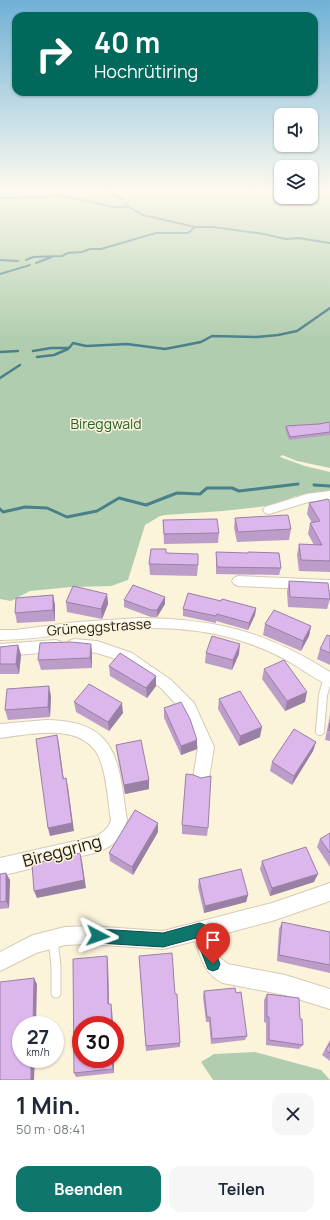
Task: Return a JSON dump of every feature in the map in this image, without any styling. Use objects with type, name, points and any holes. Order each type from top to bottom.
[{"type":"street","points":[[269,510],[307,498],[330,495]]},
{"type":"street","points":[[238,581],[330,585]]},
{"type":"street","name":"Grüneggstrasse","points":[[0,635],[115,624],[157,623],[203,628],[227,632],[262,642],[288,653],[329,678]]},
{"type":"street","points":[[0,650],[66,645],[97,647],[127,657],[166,684],[189,708],[206,747],[201,778]]},
{"type":"street","name":"Bireggring","points":[[0,731],[62,726],[75,727],[92,736],[102,747],[109,760],[119,820],[117,829],[108,840],[98,844],[0,867]]},
{"type":"street","points":[[0,962],[33,944],[53,938],[88,935],[163,940],[272,912],[330,892]]},
{"type":"street","points":[[200,930],[213,964],[223,973],[285,985],[330,999]]},
{"type":"lane","points":[[320,731],[323,695],[329,678]]},
{"type":"lane","points":[[53,938],[56,966],[56,993]]},
{"type":"green space","name":"Bireggwald","points":[[0,240],[330,240],[330,468],[297,461],[282,455],[280,457],[305,466],[330,472],[330,493],[296,496],[276,504],[259,507],[160,516],[145,525],[128,580],[111,586],[71,587],[30,591],[11,601],[0,599]]},
{"type":"green space","points":[[255,1052],[321,1070],[330,1080],[213,1080],[201,1062],[214,1054]]},
{"type":"building","points":[[330,422],[330,432],[290,437],[286,426],[319,424]]},
{"type":"building","points":[[328,499],[330,503],[330,561],[301,560],[299,544],[322,545],[310,523],[320,521],[309,503]]},
{"type":"building","points":[[288,515],[291,529],[238,532],[235,518]]},
{"type":"building","points":[[217,519],[219,533],[164,534],[163,520]]},
{"type":"building","points":[[151,549],[166,549],[166,553],[198,554],[198,565],[149,564]]},
{"type":"building","points":[[216,552],[279,553],[281,568],[217,567]]},
{"type":"building","points":[[289,581],[328,583],[330,599],[290,597]]},
{"type":"building","points":[[133,585],[165,597],[157,610],[151,610],[124,600]]},
{"type":"building","points":[[73,586],[107,594],[101,609],[66,602]]},
{"type":"building","points":[[188,593],[221,601],[222,599],[256,608],[249,623],[217,614],[216,616],[183,609]]},
{"type":"building","points":[[53,595],[53,610],[15,613],[16,598]]},
{"type":"building","points":[[274,610],[311,626],[303,641],[265,624]]},
{"type":"building","points":[[327,635],[330,636],[330,653],[320,649]]},
{"type":"building","points":[[212,636],[240,644],[233,660],[206,653]]},
{"type":"building","points":[[71,642],[91,644],[90,658],[38,660],[40,643]]},
{"type":"building","points":[[18,645],[16,664],[0,664],[0,647]]},
{"type":"building","points":[[120,653],[156,676],[146,688],[109,666]]},
{"type":"building","points":[[284,660],[307,692],[287,701],[264,669]]},
{"type":"building","points":[[89,684],[122,703],[108,722],[74,702]]},
{"type":"building","points":[[49,686],[48,707],[5,710],[7,689]]},
{"type":"building","points":[[240,691],[262,727],[240,736],[219,699]]},
{"type":"building","points":[[181,702],[190,719],[197,740],[181,746],[164,708]]},
{"type":"building","points":[[294,729],[316,742],[294,776],[272,762]]},
{"type":"building","points":[[57,735],[63,779],[66,778],[72,823],[48,828],[36,739]]},
{"type":"building","points":[[141,740],[149,780],[124,785],[116,745]]},
{"type":"building","points":[[186,774],[201,778],[211,776],[208,828],[182,825]]},
{"type":"building","points":[[135,810],[158,823],[132,867],[109,853]]},
{"type":"building","points":[[330,833],[330,853],[320,839]]},
{"type":"building","points":[[306,847],[318,874],[272,888],[262,861]]},
{"type":"building","points":[[80,853],[84,880],[34,891],[32,864]]},
{"type":"building","points":[[241,869],[248,895],[205,906],[199,879]]},
{"type":"building","points":[[6,873],[6,901],[0,902],[0,874]]},
{"type":"building","points":[[282,922],[330,932],[330,965],[279,955]]},
{"type":"building","points":[[172,953],[175,994],[177,994],[180,1043],[146,1046],[139,956]]},
{"type":"building","points":[[107,956],[108,1004],[111,1004],[112,1016],[74,1016],[73,959]]},
{"type":"building","points":[[34,978],[33,1016],[12,1016],[12,1068],[31,1068],[31,1080],[0,1080],[0,982]]},
{"type":"building","points":[[235,988],[236,993],[241,992],[247,1036],[212,1039],[210,1017],[207,1017],[204,991]]},
{"type":"building","points":[[267,994],[299,998],[300,1019],[302,1019],[303,1045],[269,1040]]},
{"type":"building","points":[[330,1043],[330,1053],[326,1050]]},
{"type":"building","points":[[74,1068],[113,1068],[113,1069],[74,1073]]},
{"type":"waterway","points":[[26,260],[33,257],[62,256],[68,253],[82,252],[90,249],[101,249],[131,240]]},
{"type":"waterway","points":[[313,240],[330,243]]},
{"type":"waterway","points":[[36,263],[52,257]]},
{"type":"waterway","points":[[0,260],[18,261]]},
{"type":"waterway","points":[[0,274],[30,265]]},
{"type":"waterway","points":[[33,351],[51,348],[69,348],[73,343],[86,346],[127,344],[165,349],[201,342],[212,336],[257,337],[278,335],[297,331],[330,308]]},
{"type":"waterway","points":[[37,357],[54,355],[68,349]]},
{"type":"waterway","points":[[0,352],[18,351]]},
{"type":"waterway","points":[[0,378],[20,365]]},
{"type":"waterway","points":[[0,509],[3,512],[25,507],[47,508],[67,517],[97,511],[119,498],[146,505],[177,493],[200,494],[207,488],[232,488],[239,491],[298,484]]},
{"type":"waterway","points":[[314,485],[330,486]]},
{"type":"route","points":[[98,936],[163,940],[200,930],[213,964]]}]
